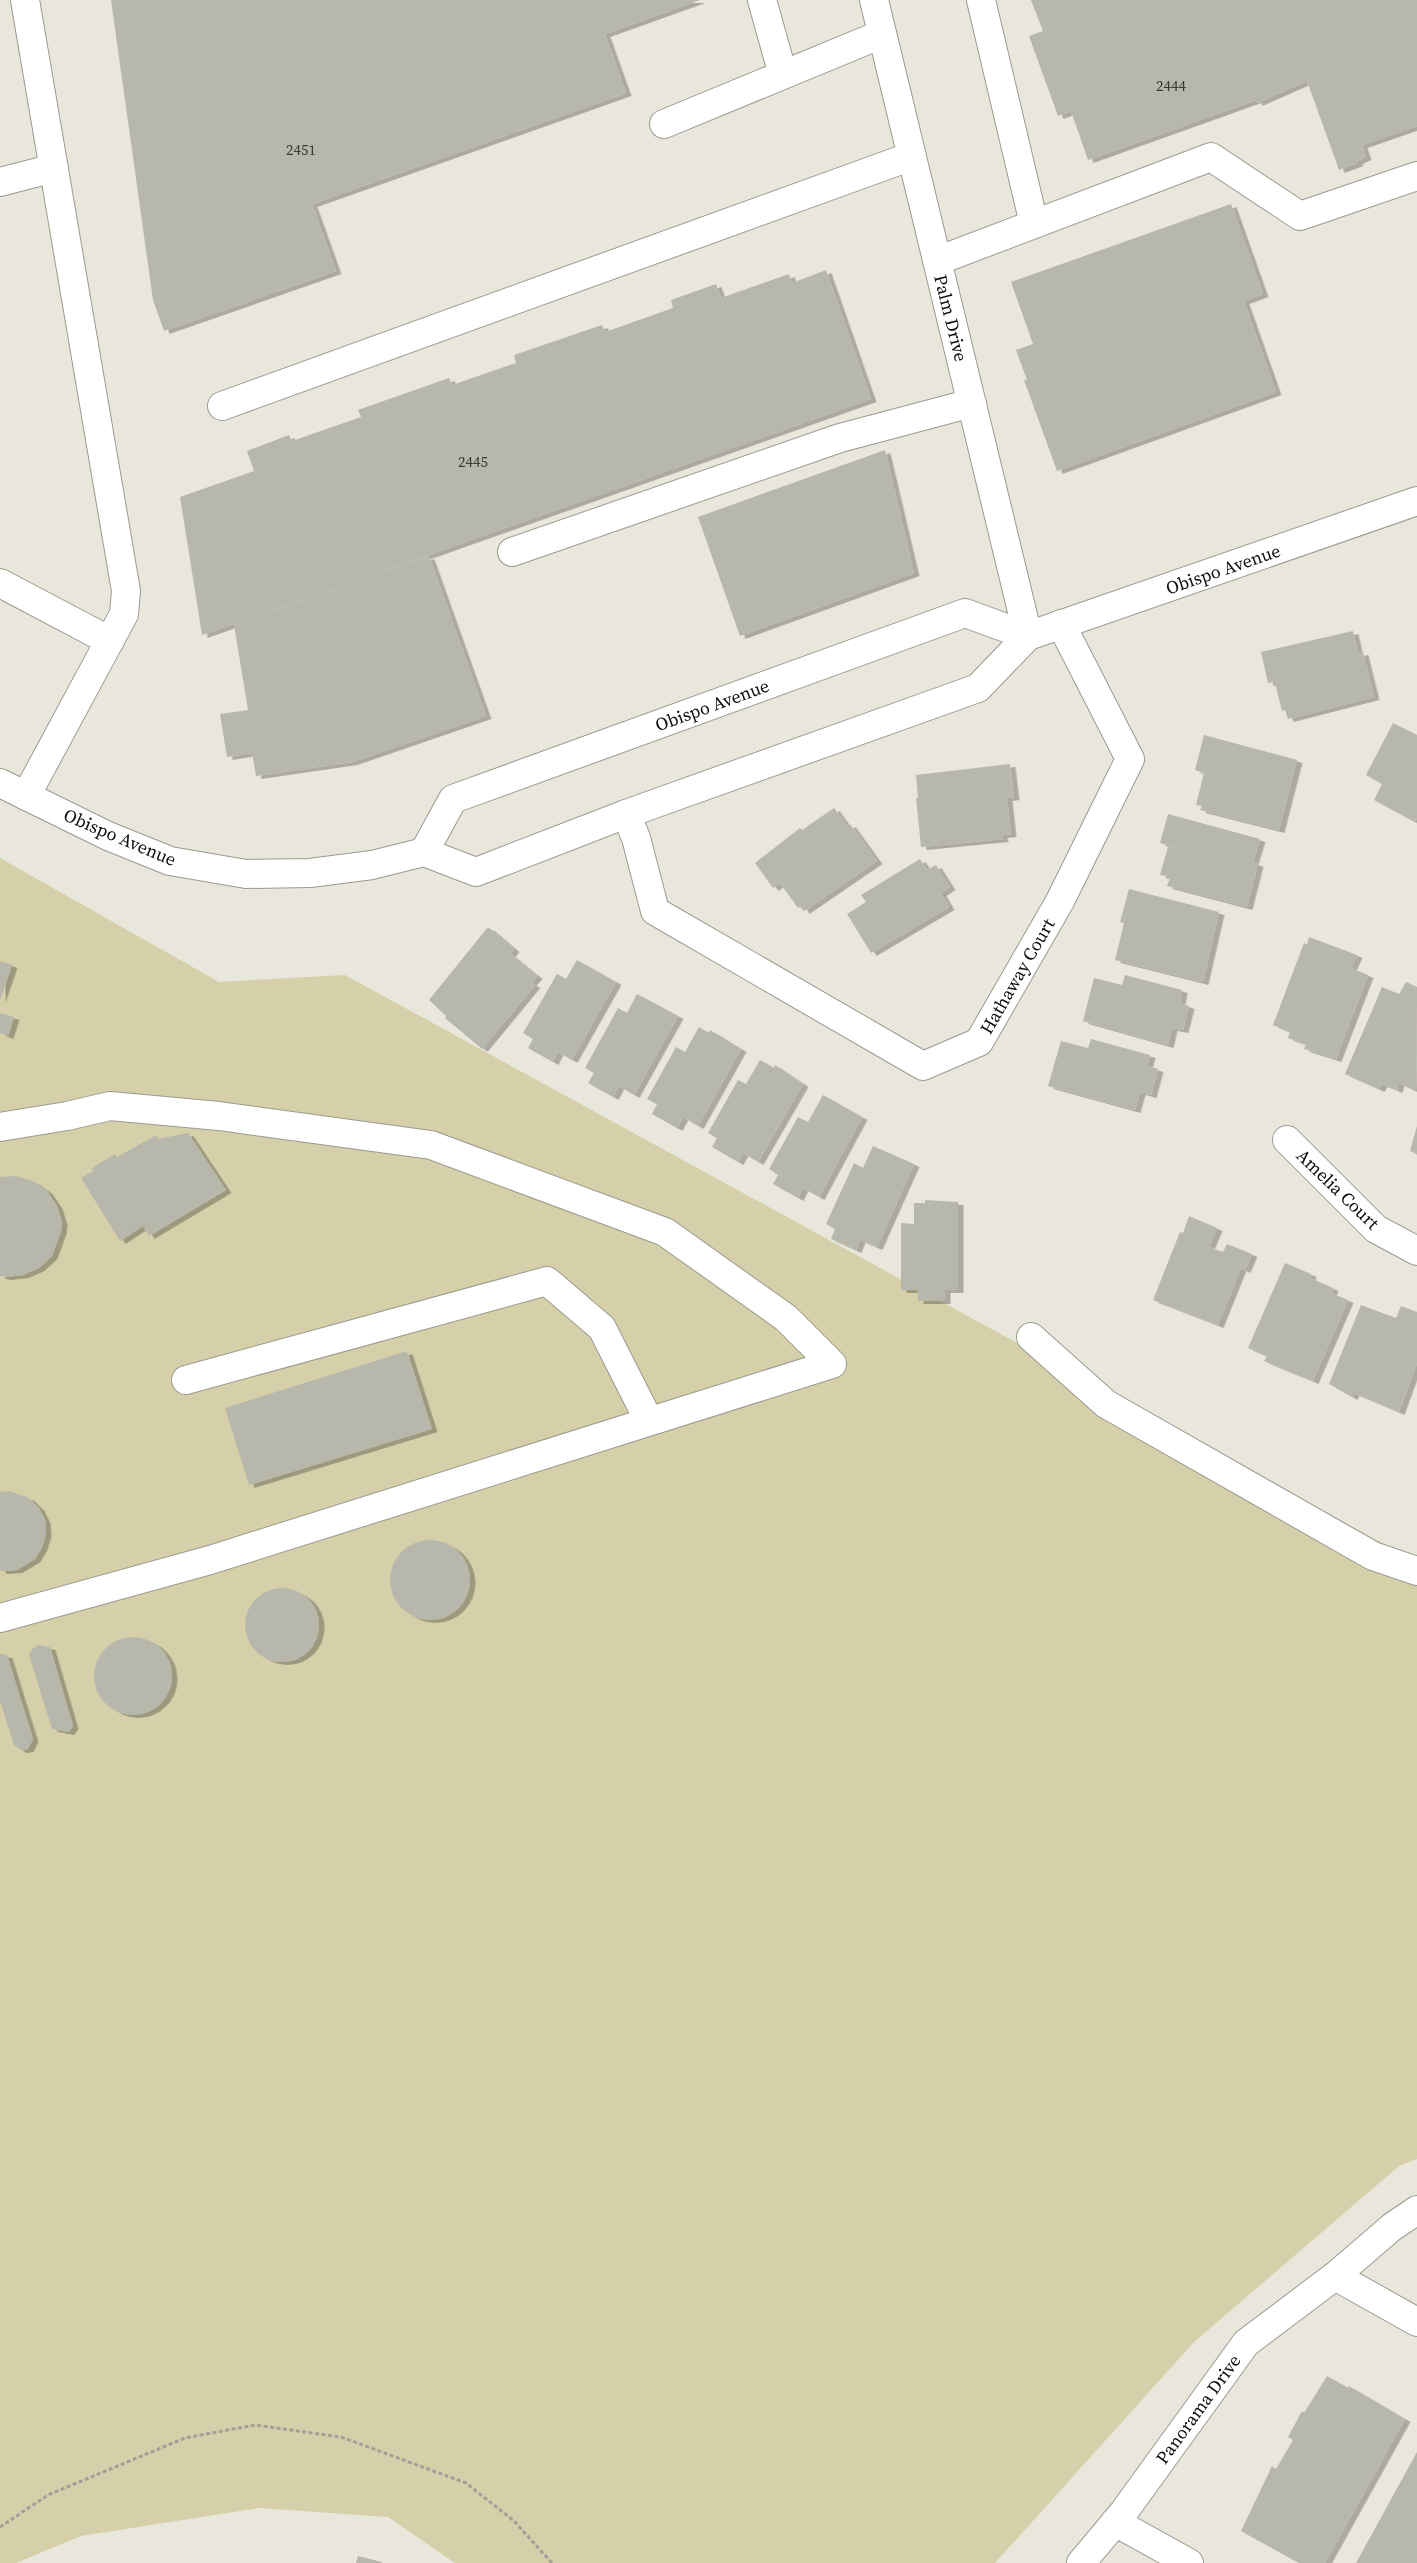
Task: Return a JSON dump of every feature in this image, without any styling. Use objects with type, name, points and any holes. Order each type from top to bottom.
[{"type":"street","points":[[25,0],[126,591],[124,614],[26,796]]},
{"type":"street","points":[[762,0],[783,75]]},
{"type":"street","name":"Palm Drive","points":[[874,0],[1028,636]]},
{"type":"street","points":[[981,0],[1034,224]]},
{"type":"street","points":[[664,124],[882,34]]},
{"type":"street","points":[[222,406],[912,156]]},
{"type":"street","points":[[937,261],[1211,157],[1300,216],[1417,176]]},
{"type":"street","points":[[0,182],[54,168]]},
{"type":"street","points":[[512,552],[840,438],[972,403]]},
{"type":"street","name":"Obispo Avenue","points":[[0,783],[108,836],[170,861],[246,874],[310,873],[372,866],[424,852],[476,872],[626,814],[978,688],[1028,636],[1417,501]]},
{"type":"street","points":[[0,583],[110,641]]},
{"type":"street","name":"Obispo Avenue","points":[[424,852],[453,798],[965,613],[1028,636]]},
{"type":"street","name":"Hathaway Court","points":[[626,814],[636,838],[655,911],[923,1066],[979,1042],[1060,901],[1130,759],[1061,624]]},
{"type":"street","points":[[0,1127],[67,1116],[110,1106],[220,1116],[432,1145],[665,1232],[786,1318],[832,1364],[210,1560],[0,1618]]},
{"type":"street","name":"Amelia Court","points":[[1287,1140],[1376,1230],[1417,1251]]},
{"type":"street","points":[[186,1380],[547,1282],[602,1328],[649,1421]]},
{"type":"street","points":[[1030,1337],[1106,1404],[1373,1556],[1417,1571]]},
{"type":"street","name":"Panorama Drive","points":[[1081,2563],[1115,2522],[1246,2343],[1335,2276],[1392,2226],[1417,2210]]},
{"type":"street","points":[[1335,2276],[1417,2322]]},
{"type":"street","points":[[1115,2522],[1189,2563]]},
{"type":"path","points":[[0,2527],[48,2495],[185,2438],[255,2425],[341,2437],[466,2483],[514,2521],[552,2563]]},
{"type":"shaded area","points":[[0,858],[219,982],[345,975],[1417,1562],[1417,2159],[1399,2166],[1194,2342],[995,2563],[455,2563],[388,2517],[259,2508],[81,2536],[16,2563],[0,2563]]},
{"type":"building","points":[[111,0],[700,0],[605,34],[626,93],[312,204],[336,271],[164,331],[153,300]]},
{"type":"building","points":[[1031,0],[1417,0],[1417,126],[1362,145],[1366,157],[1357,161],[1358,163],[1339,170],[1307,81],[1257,103],[1256,100],[1088,160],[1071,111],[1058,116],[1029,36],[1043,31]]},
{"type":"building","points":[[1231,204],[1263,294],[1244,301],[1276,392],[1057,471],[1024,380],[1027,380],[1016,350],[1033,344],[1011,282]]},
{"type":"building","points":[[826,270],[871,399],[202,635],[180,497],[254,471],[247,451],[289,435],[292,441],[361,417],[358,410],[449,378],[452,385],[516,363],[514,355],[602,325],[605,332],[673,308],[671,300],[716,284],[721,298],[789,274],[792,283]]},
{"type":"building","points":[[885,450],[914,573],[740,636],[698,517]]},
{"type":"building","points":[[429,556],[486,716],[352,762],[256,776],[252,753],[227,757],[220,714],[248,710],[234,625]]},
{"type":"building","points":[[1353,631],[1358,653],[1363,652],[1374,697],[1288,719],[1285,710],[1282,711],[1275,683],[1284,680],[1268,683],[1261,652]]},
{"type":"building","points":[[1393,723],[1417,735],[1417,819],[1413,821],[1374,800],[1382,784],[1366,775]]},
{"type":"building","points":[[1204,735],[1297,760],[1279,830],[1200,810],[1202,806],[1196,805],[1204,773],[1195,770]]},
{"type":"building","points":[[1010,764],[1014,797],[1007,798],[1011,834],[1002,835],[1003,839],[921,847],[916,798],[918,798],[916,775]]},
{"type":"building","points":[[834,808],[847,826],[850,824],[877,861],[804,911],[801,906],[798,908],[780,883],[773,888],[755,863],[800,828],[802,830]]},
{"type":"building","points":[[1168,814],[1260,839],[1253,862],[1258,864],[1247,907],[1167,886],[1170,877],[1160,875],[1168,847],[1178,848],[1160,843]]},
{"type":"building","points":[[920,859],[927,870],[936,865],[950,887],[941,893],[949,907],[871,953],[847,914],[866,902],[861,895]]},
{"type":"building","points":[[1129,889],[1219,912],[1203,982],[1115,960],[1124,923],[1120,922]]},
{"type":"building","points":[[488,927],[514,949],[510,954],[537,976],[531,983],[535,985],[482,1049],[445,1018],[446,1016],[429,1000]]},
{"type":"building","points":[[1309,937],[1357,955],[1351,968],[1368,975],[1336,1059],[1304,1049],[1306,1044],[1288,1038],[1290,1032],[1273,1025],[1304,943],[1307,945]]},
{"type":"building","points":[[577,960],[616,982],[572,1060],[558,1052],[553,1062],[528,1048],[533,1039],[523,1033],[557,974],[566,979]]},
{"type":"building","points":[[0,961],[12,965],[0,1000]]},
{"type":"building","points":[[1125,975],[1182,990],[1180,1003],[1189,1006],[1183,1030],[1172,1028],[1168,1045],[1083,1021],[1094,978],[1122,985]]},
{"type":"building","points":[[1406,982],[1417,987],[1416,1091],[1399,1083],[1397,1090],[1382,1084],[1379,1089],[1345,1074],[1382,987],[1399,994]]},
{"type":"building","points":[[637,994],[678,1016],[634,1095],[619,1086],[613,1097],[588,1083],[594,1073],[585,1068],[618,1008],[627,1013]]},
{"type":"building","points":[[0,1013],[14,1017],[8,1036],[0,1033]]},
{"type":"building","points":[[699,1027],[709,1033],[710,1030],[741,1049],[698,1126],[683,1117],[677,1128],[652,1114],[657,1104],[647,1099],[676,1047],[685,1052]]},
{"type":"building","points":[[1091,1039],[1150,1055],[1147,1066],[1158,1069],[1151,1095],[1140,1092],[1135,1110],[1048,1086],[1061,1041],[1088,1048]]},
{"type":"building","points":[[760,1060],[774,1068],[775,1065],[803,1084],[758,1162],[743,1153],[738,1162],[712,1147],[717,1138],[708,1133],[738,1080],[746,1084]]},
{"type":"building","points":[[823,1095],[862,1117],[819,1197],[803,1188],[798,1198],[773,1184],[778,1175],[769,1169],[798,1117],[808,1122]]},
{"type":"building","points":[[1417,1126],[1417,1154],[1410,1151]]},
{"type":"building","points":[[188,1133],[226,1190],[149,1236],[143,1226],[120,1241],[81,1178],[93,1171],[92,1168],[115,1154],[117,1157],[156,1135],[158,1139]]},
{"type":"building","points":[[873,1146],[914,1164],[877,1247],[860,1240],[856,1250],[831,1239],[835,1229],[826,1224],[854,1163],[863,1168]]},
{"type":"building","points":[[16,1176],[33,1181],[47,1191],[57,1206],[62,1222],[61,1231],[52,1256],[39,1268],[23,1275],[6,1277],[0,1276],[0,1177]]},
{"type":"building","points":[[925,1200],[958,1202],[958,1290],[945,1290],[945,1301],[918,1301],[918,1290],[901,1290],[901,1223],[914,1224],[914,1203],[925,1203]]},
{"type":"building","points":[[1189,1216],[1217,1228],[1209,1247],[1223,1252],[1227,1244],[1252,1254],[1245,1270],[1241,1268],[1218,1325],[1153,1300],[1180,1232],[1183,1233]]},
{"type":"building","points":[[1285,1263],[1311,1274],[1310,1278],[1333,1288],[1331,1293],[1348,1300],[1313,1381],[1264,1361],[1267,1356],[1248,1348]]},
{"type":"building","points":[[1361,1305],[1396,1318],[1401,1306],[1417,1312],[1417,1363],[1399,1412],[1354,1393],[1352,1397],[1329,1384]]},
{"type":"building","points":[[407,1351],[432,1429],[249,1485],[225,1408]]},
{"type":"building","points":[[9,1491],[29,1498],[39,1508],[45,1520],[46,1534],[42,1547],[35,1559],[17,1570],[2,1571],[0,1570],[0,1492]]},
{"type":"building","points":[[430,1540],[445,1543],[458,1552],[467,1565],[470,1580],[467,1595],[458,1608],[445,1617],[430,1620],[415,1617],[402,1608],[393,1595],[390,1580],[393,1565],[402,1552],[415,1543]]},
{"type":"building","points":[[282,1588],[296,1591],[308,1599],[316,1611],[319,1625],[316,1639],[308,1651],[296,1659],[282,1662],[268,1659],[256,1651],[248,1639],[245,1625],[248,1611],[256,1599],[268,1591]]},
{"type":"building","points":[[133,1637],[148,1640],[161,1648],[169,1661],[172,1676],[169,1691],[161,1704],[148,1712],[133,1715],[118,1712],[105,1704],[97,1691],[94,1676],[97,1661],[105,1648],[118,1640]]},
{"type":"building","points":[[38,1645],[50,1647],[73,1726],[69,1732],[52,1729],[29,1655],[32,1649]]},
{"type":"building","points":[[0,1654],[7,1655],[33,1739],[28,1749],[21,1750],[14,1745],[0,1701]]},
{"type":"building","points":[[1327,2376],[1348,2388],[1349,2386],[1405,2419],[1325,2563],[1299,2563],[1241,2531],[1272,2466],[1276,2469],[1293,2440],[1288,2437],[1302,2411],[1304,2413]]},
{"type":"building","points":[[1417,2452],[1417,2563],[1356,2563]]},
{"type":"building","points":[[358,2556],[382,2562],[382,2563],[356,2563]]}]
